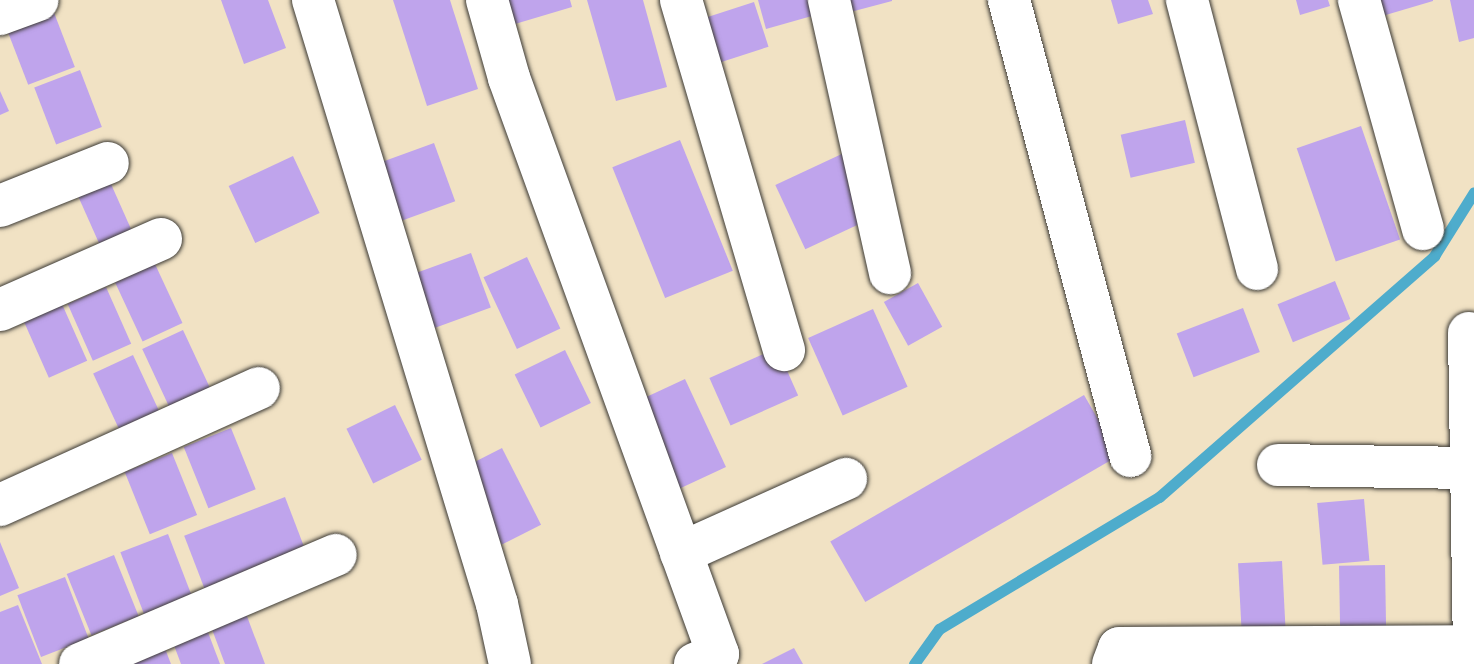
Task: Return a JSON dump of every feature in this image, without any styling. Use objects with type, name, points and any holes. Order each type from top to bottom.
[{"type":"street","points":[[0,14],[38,0]]},
{"type":"street","points":[[313,0],[497,604],[510,664]]},
{"type":"street","points":[[487,0],[509,78],[718,654],[695,664]]},
{"type":"street","points":[[681,0],[784,350]]},
{"type":"street","points":[[829,0],[890,273]]},
{"type":"street","points":[[1009,0],[1130,456]]},
{"type":"street","points":[[1187,0],[1257,269]]},
{"type":"street","points":[[1359,0],[1423,229]]},
{"type":"street","points":[[0,206],[108,163]]},
{"type":"street","points":[[0,310],[161,239]]},
{"type":"street","points":[[1113,664],[1119,648],[1473,655],[1469,333]]},
{"type":"street","points":[[0,505],[259,388]]},
{"type":"street","points":[[1278,465],[1470,468]]},
{"type":"street","points":[[681,553],[846,479]]},
{"type":"street","points":[[80,664],[336,555]]},
{"type":"building","points":[[221,0],[268,0],[286,48],[244,64]]},
{"type":"building","points":[[393,0],[450,0],[478,89],[427,106]]},
{"type":"building","points":[[508,0],[570,0],[572,7],[515,24]]},
{"type":"building","points":[[587,0],[643,0],[667,87],[616,101]]},
{"type":"building","points":[[758,0],[816,0],[819,14],[766,29]]},
{"type":"building","points":[[839,0],[892,0],[892,1],[843,14]]},
{"type":"building","points":[[1111,0],[1148,0],[1153,14],[1118,24]]},
{"type":"building","points":[[1296,0],[1328,0],[1330,6],[1300,15]]},
{"type":"building","points":[[1374,0],[1433,0],[1433,1],[1379,17]]},
{"type":"building","points":[[1450,0],[1474,0],[1474,38],[1459,42]]},
{"type":"building","points":[[754,2],[769,47],[708,66],[693,22]]},
{"type":"building","points":[[53,10],[75,67],[28,85],[6,28]]},
{"type":"building","points":[[80,70],[102,127],[56,145],[34,88]]},
{"type":"building","points":[[0,91],[9,111],[0,115]]},
{"type":"building","points":[[1185,120],[1195,163],[1131,178],[1121,135]]},
{"type":"building","points":[[1361,126],[1400,239],[1336,262],[1297,148]]},
{"type":"building","points":[[680,140],[733,271],[665,298],[612,167]]},
{"type":"building","points":[[434,143],[455,201],[399,222],[378,164]]},
{"type":"building","points":[[846,152],[876,216],[805,249],[775,185]]},
{"type":"building","points":[[293,156],[320,213],[255,243],[229,186]]},
{"type":"building","points":[[107,175],[132,231],[100,245],[75,189]]},
{"type":"building","points":[[471,253],[491,308],[427,331],[407,276]]},
{"type":"building","points":[[527,257],[560,329],[517,349],[483,277]]},
{"type":"building","points":[[155,264],[182,323],[143,342],[115,283]]},
{"type":"building","points":[[1335,281],[1350,319],[1293,342],[1278,304]]},
{"type":"building","points":[[918,283],[942,327],[908,346],[884,302]]},
{"type":"building","points":[[106,287],[131,344],[93,361],[68,304]]},
{"type":"building","points":[[62,304],[87,361],[49,378],[24,321]]},
{"type":"building","points":[[1243,308],[1260,352],[1194,377],[1177,333]]},
{"type":"building","points":[[873,309],[908,387],[843,416],[808,338]]},
{"type":"building","points":[[183,330],[210,388],[169,407],[142,349]]},
{"type":"building","points":[[777,348],[798,396],[731,426],[709,378]]},
{"type":"building","points":[[565,350],[591,403],[541,428],[515,375]]},
{"type":"building","points":[[133,355],[160,413],[120,432],[93,374]]},
{"type":"building","points":[[685,379],[726,467],[680,488],[639,401]]},
{"type":"building","points":[[1084,395],[1119,456],[865,602],[830,542]]},
{"type":"building","points":[[395,405],[422,460],[373,483],[346,429]]},
{"type":"building","points":[[231,428],[256,489],[208,508],[184,447]]},
{"type":"building","points":[[502,448],[541,525],[502,545],[463,468]]},
{"type":"building","points":[[172,453],[197,515],[150,534],[125,472]]},
{"type":"building","points":[[285,497],[307,555],[206,594],[184,536]]},
{"type":"building","points":[[1364,499],[1369,561],[1323,565],[1317,503]]},
{"type":"building","points":[[168,534],[192,596],[144,614],[120,552]]},
{"type":"building","points":[[0,542],[19,588],[0,596]]},
{"type":"building","points":[[114,555],[139,616],[91,635],[67,574]]},
{"type":"building","points":[[1282,561],[1286,628],[1242,630],[1238,563]]},
{"type":"building","points":[[1385,565],[1386,633],[1340,634],[1339,566]]},
{"type":"building","points":[[65,577],[89,639],[41,657],[17,595]]},
{"type":"building","points":[[18,605],[42,664],[0,664],[0,612]]},
{"type":"building","points":[[245,611],[265,664],[225,664],[210,624]]},
{"type":"building","points":[[206,627],[220,664],[181,664],[172,640]]},
{"type":"building","points":[[164,646],[171,664],[120,664]]},
{"type":"building","points":[[794,648],[803,664],[762,664]]},
{"type":"waterway","points":[[914,664],[939,629],[1159,497],[1434,256],[1474,192]]}]
